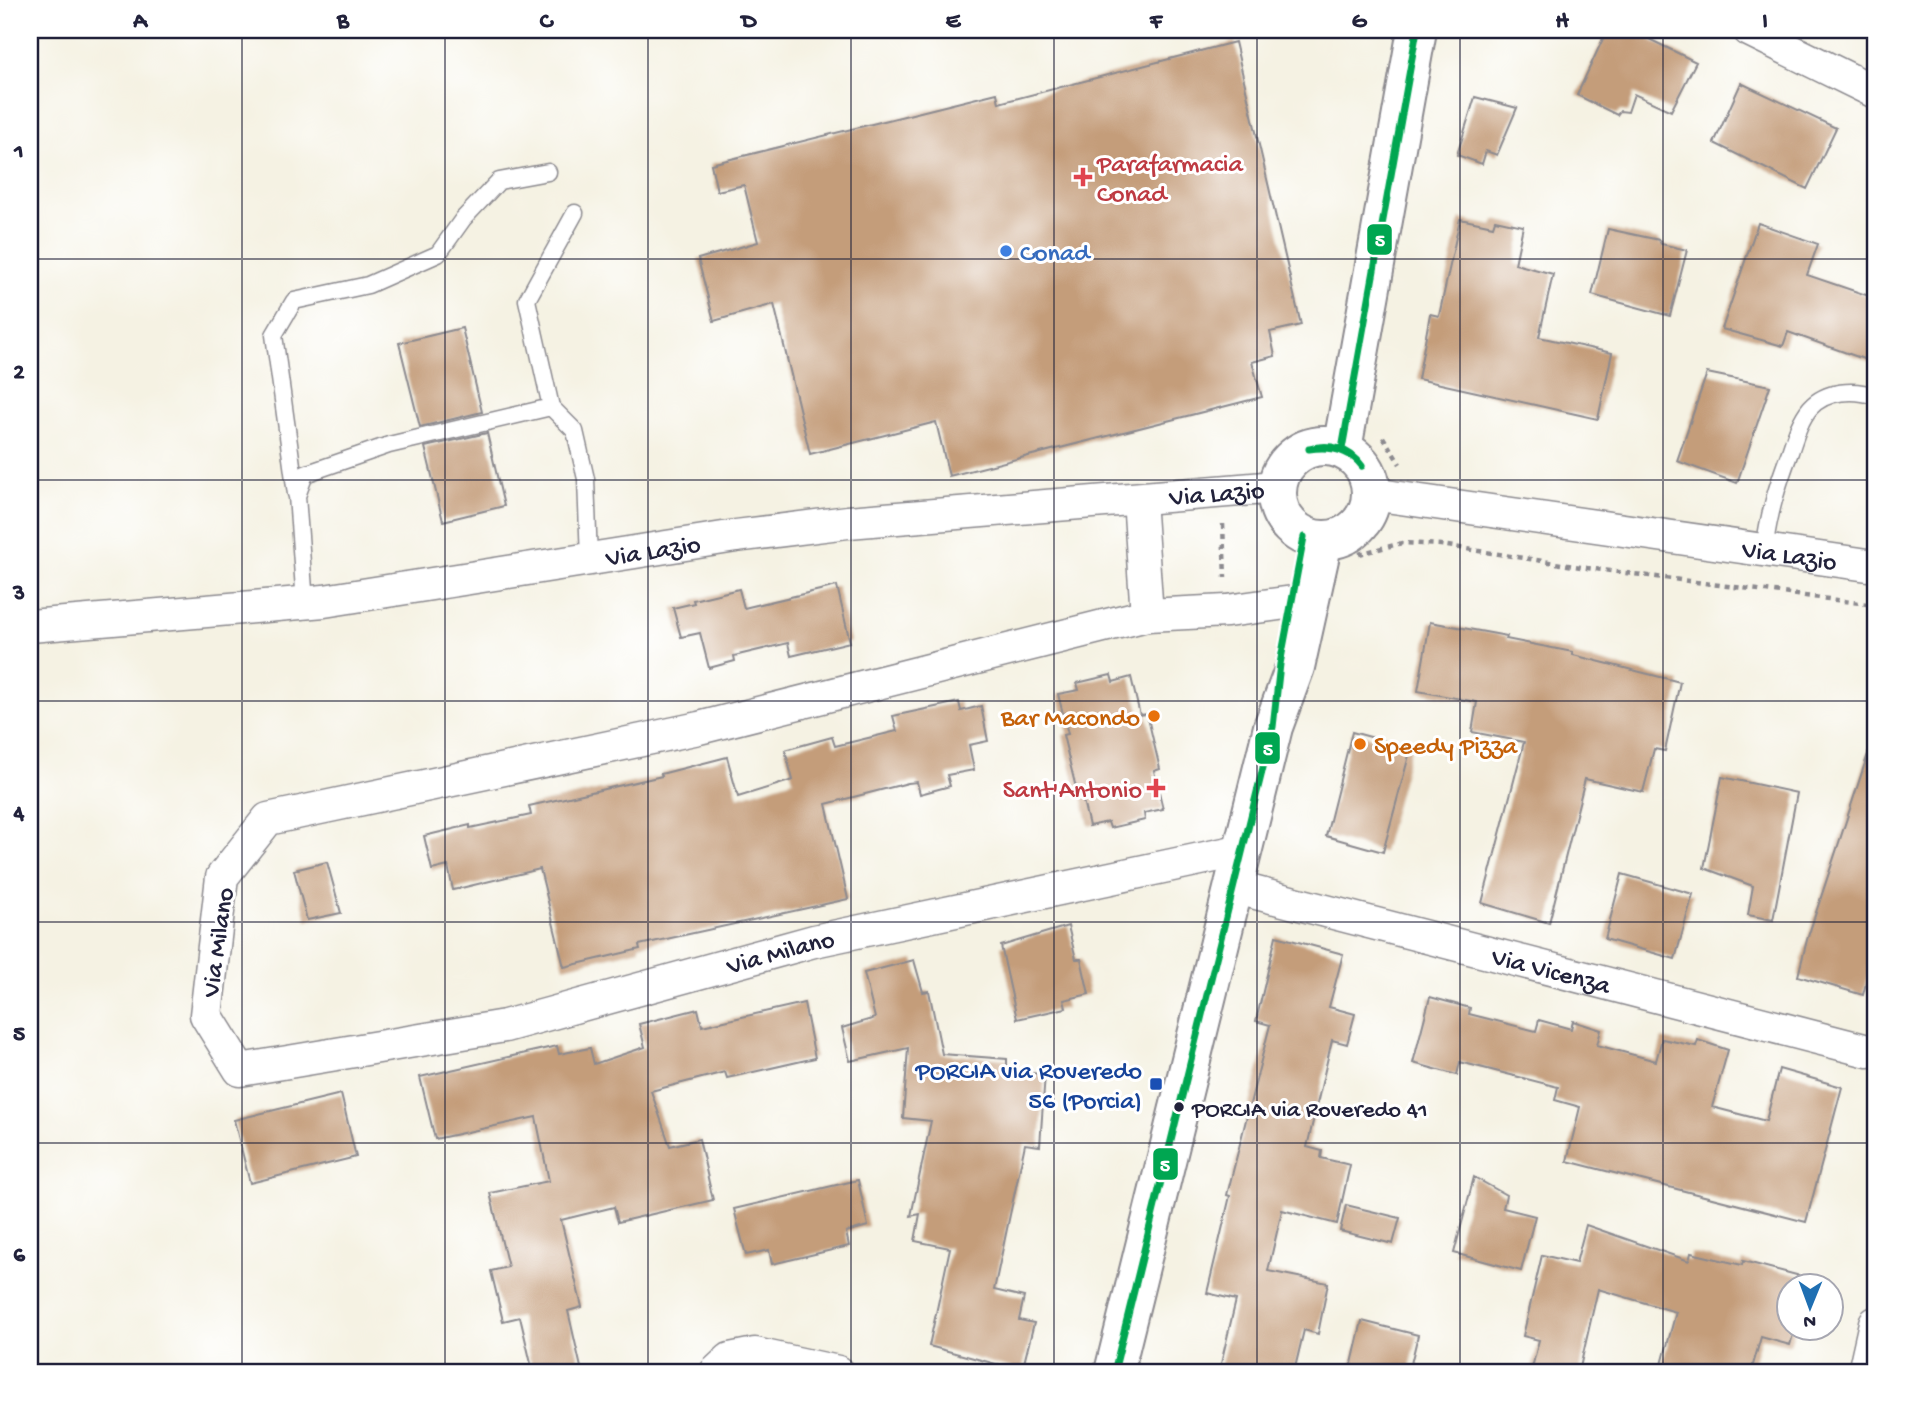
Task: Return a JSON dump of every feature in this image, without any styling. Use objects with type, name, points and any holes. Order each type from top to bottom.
[{"type":"main road","points":[[1342,449],[1417,30]]},
{"type":"main road","points":[[1273,727],[1280,664],[1293,602],[1327,547],[1362,522],[1369,509],[1372,494],[1370,480],[1354,456],[1342,449],[1328,446],[1300,452],[1289,461],[1281,473],[1277,487],[1277,502],[1282,516],[1292,528],[1327,547]]},
{"type":"main road","points":[[1114,1372],[1273,727],[1295,667],[1327,547]]},
{"type":"street","points":[[1749,30],[1875,92]]},
{"type":"street","name":"Via Lazio","points":[[30,626],[305,603],[736,536],[848,522],[1277,487]]},
{"type":"street","name":"Via Lazio","points":[[1372,494],[1875,566]]},
{"type":"street","points":[[1139,499],[1147,615]]},
{"type":"street","name":"Via Milano","points":[[1243,850],[814,941],[505,1026],[253,1068],[240,1070],[206,1016],[222,877],[268,820],[699,729],[1147,615],[1227,611],[1293,602]]},
{"type":"street","name":"Via Vicenza","points":[[1233,887],[1868,1051]]},
{"type":"street","points":[[1864,1372],[1875,1323]]},
{"type":"street","points":[[716,1372],[730,1359],[755,1354],[838,1372]]},
{"type":"lane","points":[[305,603],[297,496],[274,335],[294,301],[368,285],[438,254],[463,219],[499,181],[548,172]]},
{"type":"lane","points":[[575,213],[527,300],[551,407],[575,431],[586,479],[589,559]]},
{"type":"lane","points":[[1764,550],[1771,504],[1798,427],[1810,408],[1824,398],[1849,391],[1875,396]]},
{"type":"lane","points":[[297,496],[305,474],[388,445],[551,407]]},
{"type":"path","points":[[1384,427],[1383,439],[1403,468]]},
{"type":"path","points":[[1222,492],[1225,581]]},
{"type":"path","points":[[1327,547],[1361,553],[1402,543],[1441,545],[1875,606]]},
{"type":"building","points":[[1607,30],[1655,30],[1649,39],[1696,62],[1671,111],[1634,94],[1628,112],[1620,111],[1617,115],[1577,95]]},
{"type":"building","name":"Conad","points":[[1235,42],[1301,325],[1270,332],[1275,356],[1252,362],[1262,397],[949,476],[936,422],[810,454],[774,304],[714,321],[698,259],[758,242],[744,185],[717,191],[711,164],[997,93],[999,103]]},
{"type":"building","points":[[1741,83],[1836,128],[1807,189],[1714,143]]},
{"type":"building","points":[[1475,97],[1517,108],[1497,155],[1486,151],[1482,164],[1457,155]]},
{"type":"building","points":[[1460,219],[1493,226],[1495,220],[1523,226],[1515,264],[1553,274],[1539,337],[1612,353],[1598,419],[1418,379],[1430,314],[1439,316]]},
{"type":"building","points":[[1758,223],[1818,244],[1807,275],[1875,298],[1875,363],[1788,332],[1783,346],[1722,329]]},
{"type":"building","points":[[1608,229],[1659,240],[1661,244],[1687,250],[1670,316],[1592,295]]},
{"type":"building","points":[[462,328],[482,412],[420,427],[399,343]]},
{"type":"building","points":[[1707,373],[1770,386],[1737,483],[1677,461]]},
{"type":"building","points":[[487,433],[504,506],[443,521],[425,447]]},
{"type":"building","points":[[837,586],[850,642],[791,656],[788,643],[734,656],[735,661],[709,668],[700,633],[681,637],[673,608],[694,603],[693,600],[739,589],[744,608]]},
{"type":"building","points":[[1430,622],[1507,636],[1506,639],[1573,652],[1573,655],[1680,682],[1665,751],[1654,749],[1643,792],[1585,779],[1549,923],[1482,903],[1524,742],[1472,732],[1477,702],[1418,691]]},
{"type":"building","points":[[1111,675],[1113,682],[1131,677],[1140,715],[1147,714],[1160,769],[1154,771],[1163,809],[1144,813],[1145,820],[1110,828],[1108,822],[1089,826],[1063,735],[1068,734],[1058,694],[1079,690],[1077,683]]},
{"type":"building","points":[[959,702],[961,711],[981,706],[988,741],[969,745],[974,770],[947,775],[950,786],[920,794],[917,782],[826,804],[848,899],[639,945],[640,949],[564,967],[540,869],[453,890],[448,866],[432,870],[424,836],[531,815],[529,806],[662,776],[661,774],[727,757],[738,797],[793,780],[785,750],[832,737],[835,746],[897,731],[893,716]]},
{"type":"building","points":[[1352,732],[1411,748],[1383,852],[1326,836]]},
{"type":"building","points":[[1870,748],[1875,749],[1875,947],[1863,995],[1798,976],[1807,940]]},
{"type":"building","points":[[1722,777],[1797,793],[1773,920],[1748,915],[1753,886],[1704,868]]},
{"type":"building","points":[[327,862],[341,913],[307,920],[294,870]]},
{"type":"building","points":[[1622,874],[1693,894],[1675,959],[1605,939]]},
{"type":"building","points":[[1068,926],[1076,959],[1081,959],[1089,994],[1064,1000],[1066,1008],[1017,1019],[1001,946]]},
{"type":"building","points":[[1276,936],[1343,954],[1329,1007],[1355,1014],[1347,1044],[1332,1040],[1307,1147],[1322,1151],[1321,1158],[1350,1165],[1337,1224],[1282,1210],[1268,1271],[1328,1283],[1318,1334],[1304,1330],[1294,1372],[1219,1372],[1236,1300],[1207,1293],[1230,1196],[1227,1195],[1270,1025],[1256,1021]]},
{"type":"building","points":[[914,960],[923,992],[929,991],[942,1054],[1007,1059],[1007,1072],[1045,1074],[1040,1146],[1025,1144],[994,1290],[1024,1297],[1019,1320],[1034,1323],[1022,1371],[929,1346],[950,1248],[915,1241],[920,1214],[911,1216],[931,1121],[903,1118],[908,1048],[850,1061],[842,1028],[875,1018],[864,973]]},
{"type":"building","points":[[1430,997],[1470,1008],[1469,1014],[1536,1031],[1539,1020],[1571,1029],[1573,1021],[1601,1030],[1597,1045],[1656,1061],[1662,1039],[1696,1046],[1698,1040],[1728,1050],[1712,1107],[1766,1121],[1779,1069],[1842,1087],[1806,1222],[1567,1161],[1580,1107],[1555,1100],[1558,1087],[1460,1062],[1457,1075],[1413,1063]]},
{"type":"building","points":[[804,1003],[815,1058],[727,1078],[725,1072],[651,1091],[670,1146],[699,1139],[713,1200],[618,1222],[614,1207],[561,1220],[582,1307],[568,1311],[582,1372],[533,1372],[520,1317],[503,1321],[491,1271],[508,1267],[490,1193],[549,1181],[536,1117],[435,1139],[420,1077],[557,1046],[559,1054],[590,1048],[594,1064],[645,1047],[639,1024],[698,1009],[702,1026]]},
{"type":"building","points":[[341,1094],[356,1157],[250,1183],[234,1120]]},
{"type":"building","points":[[1474,1177],[1506,1195],[1503,1208],[1535,1216],[1521,1271],[1454,1253]]},
{"type":"building","points":[[858,1180],[868,1226],[846,1232],[849,1246],[772,1264],[769,1250],[746,1255],[734,1209]]},
{"type":"building","points":[[1346,1205],[1400,1218],[1393,1244],[1340,1231]]},
{"type":"building","points":[[1586,1225],[1689,1261],[1691,1253],[1742,1265],[1743,1261],[1785,1272],[1776,1272],[1776,1341],[1761,1337],[1751,1372],[1660,1372],[1676,1312],[1598,1289],[1579,1372],[1531,1372],[1539,1340],[1523,1336],[1542,1255],[1576,1263]]},
{"type":"building","points":[[1362,1321],[1418,1335],[1409,1372],[1350,1372]]},
{"type":"transit line","name":"5","points":[[1342,449],[1417,30]]},
{"type":"transit line","name":"5","points":[[1309,449],[1324,448],[1345,452],[1362,466]]},
{"type":"transit line","name":"5","points":[[1309,449],[1338,448],[1351,455],[1362,466]]},
{"type":"transit line","name":"5","points":[[1114,1372],[1273,727],[1280,664],[1304,537]]},
{"type":"place","name":"Parafarmacia Conad","points":[[1083,177]]},
{"type":"place","name":"Conad","points":[[1006,251]]},
{"type":"place","name":"Bar Macondo","points":[[1154,716]]},
{"type":"place","name":"Speedy Pizza","points":[[1360,744]]},
{"type":"place","name":"Sant'Antonio","points":[[1156,788]]},
{"type":"place","name":"PORCIA via Roveredo 56 (Porcia)","points":[[1156,1084]]},
{"type":"place","name":"PORCIA via Roveredo 41","points":[[1179,1107]]}]
